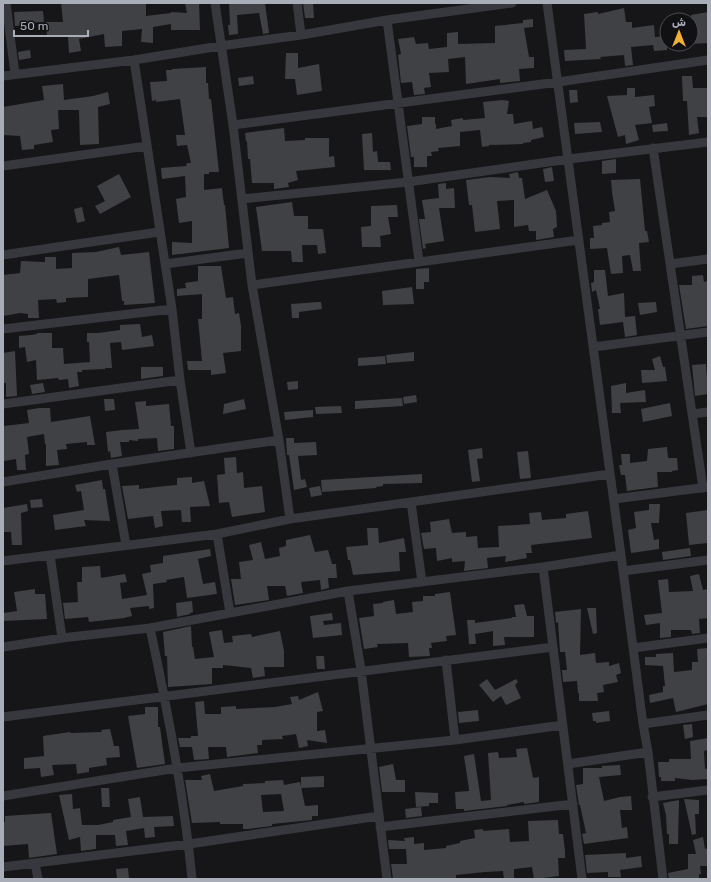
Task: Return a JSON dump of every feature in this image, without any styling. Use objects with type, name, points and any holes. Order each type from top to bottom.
[{"type":"street","points":[[6,3],[15,74]]},
{"type":"street","points":[[215,3],[220,46],[233,125],[252,285],[279,440],[290,519]]},
{"type":"street","points":[[297,3],[301,35]]},
{"type":"street","points":[[3,76],[134,60],[301,35],[465,6],[512,3]]},
{"type":"street","points":[[547,3],[569,158],[643,724],[648,752],[652,797],[663,879]]},
{"type":"street","points":[[387,20],[418,261]]},
{"type":"street","points":[[134,60],[172,309],[180,380],[191,454]]},
{"type":"street","points":[[233,125],[398,104],[708,60]]},
{"type":"street","points":[[242,199],[408,182],[569,158],[708,142]]},
{"type":"street","points":[[3,166],[147,146]]},
{"type":"street","points":[[614,499],[706,488],[692,414],[652,148]]},
{"type":"street","points":[[3,255],[160,232]]},
{"type":"street","points":[[252,285],[579,240]]},
{"type":"street","points":[[165,264],[248,253]]},
{"type":"street","points":[[670,264],[708,259]]},
{"type":"street","points":[[3,329],[172,309]]},
{"type":"street","points":[[593,346],[708,332]]},
{"type":"street","points":[[3,404],[180,380]]},
{"type":"street","points":[[692,414],[708,412]]},
{"type":"street","points":[[3,482],[112,464],[191,454],[279,440]]},
{"type":"street","points":[[112,464],[126,545]]},
{"type":"street","points":[[3,561],[216,534],[290,519],[610,474]]},
{"type":"street","points":[[411,502],[422,582]]},
{"type":"street","points":[[216,534],[230,613]]},
{"type":"street","points":[[50,555],[62,638]]},
{"type":"street","points":[[3,647],[62,638],[150,628],[348,591],[543,567],[621,555]]},
{"type":"street","points":[[623,571],[708,560]]},
{"type":"street","points":[[543,567],[582,879]]},
{"type":"street","points":[[348,591],[361,670],[387,879]]},
{"type":"street","points":[[150,628],[165,696],[189,844],[192,879]]},
{"type":"street","points":[[633,648],[708,638]]},
{"type":"street","points":[[3,717],[361,670],[553,647]]},
{"type":"street","points":[[446,660],[454,740]]},
{"type":"street","points":[[643,724],[708,715]]},
{"type":"street","points":[[3,796],[177,768],[454,740],[563,725]]},
{"type":"street","points":[[568,764],[648,752]]},
{"type":"street","points":[[652,797],[708,790]]},
{"type":"street","points":[[380,827],[573,804]]},
{"type":"street","points":[[3,867],[189,844],[379,816]]},
{"type":"street","points":[[35,863],[38,879]]},
{"type":"building","points":[[61,3],[146,3],[146,16],[171,12],[187,13],[185,3],[199,3],[200,30],[171,30],[171,24],[153,27],[153,43],[141,42],[142,29],[122,31],[122,46],[105,47],[104,34],[79,39],[81,51],[69,53],[68,37],[65,37],[65,35],[47,36],[46,22],[63,22]]},
{"type":"building","points":[[229,3],[265,3],[269,33],[263,34],[259,13],[237,15],[238,34],[229,35]]},
{"type":"building","points":[[303,3],[313,3],[314,18],[305,18]]},
{"type":"building","points":[[624,8],[626,22],[632,22],[632,28],[654,25],[655,37],[659,37],[659,51],[654,51],[653,45],[631,47],[633,65],[625,66],[624,55],[600,57],[601,59],[565,61],[564,50],[586,49],[584,14],[598,12],[598,14]]},
{"type":"building","points":[[43,11],[44,22],[26,23],[26,25],[15,26],[14,12]]},
{"type":"building","points":[[708,12],[708,43],[699,44],[699,14]]},
{"type":"building","points":[[533,19],[533,27],[524,28],[529,57],[534,57],[534,68],[519,69],[520,81],[500,83],[500,79],[466,84],[465,57],[448,59],[449,72],[429,73],[431,87],[424,88],[425,94],[414,95],[412,82],[401,83],[398,55],[401,54],[398,39],[414,37],[416,44],[428,43],[429,49],[447,47],[447,33],[458,32],[458,44],[495,43],[495,26],[523,23],[523,20]]},
{"type":"building","points":[[30,50],[31,58],[19,60],[18,52]]},
{"type":"building","points":[[286,53],[298,53],[298,68],[319,64],[322,91],[297,95],[295,79],[285,79]]},
{"type":"building","points":[[206,67],[206,83],[208,83],[209,99],[211,99],[219,172],[209,172],[209,174],[204,174],[204,190],[222,188],[229,248],[172,255],[172,242],[192,243],[192,221],[179,223],[176,199],[186,197],[185,176],[162,179],[161,168],[186,166],[187,163],[191,163],[187,145],[177,146],[176,135],[185,135],[180,99],[156,102],[156,100],[152,101],[150,82],[167,81],[166,70]]},
{"type":"building","points":[[253,76],[254,84],[239,86],[238,78]]},
{"type":"building","points":[[682,76],[692,76],[693,88],[708,88],[708,117],[697,117],[699,133],[689,135],[687,101],[683,101]]},
{"type":"building","points":[[63,84],[64,100],[93,96],[108,92],[110,104],[98,107],[99,144],[80,145],[79,110],[58,110],[59,129],[51,130],[53,142],[34,145],[34,149],[22,150],[20,136],[3,135],[3,107],[44,100],[42,86]]},
{"type":"building","points":[[627,88],[635,88],[635,97],[654,95],[655,106],[649,107],[652,123],[635,125],[639,140],[626,144],[625,135],[618,137],[607,96],[627,95]]},
{"type":"building","points":[[569,90],[577,90],[578,102],[570,103]]},
{"type":"building","points":[[502,100],[509,101],[507,114],[513,114],[514,124],[532,121],[533,129],[542,127],[544,137],[531,140],[531,142],[523,144],[489,145],[482,147],[480,130],[460,132],[460,146],[438,148],[439,151],[431,152],[432,156],[427,156],[427,167],[414,167],[414,157],[411,157],[407,126],[422,124],[422,117],[435,117],[436,129],[452,126],[451,120],[463,118],[463,120],[485,118],[483,102]]},
{"type":"building","points":[[600,122],[602,132],[575,134],[574,123]]},
{"type":"building","points":[[667,123],[668,131],[653,132],[652,125]]},
{"type":"building","points":[[284,128],[285,141],[305,140],[305,138],[329,138],[329,157],[334,156],[335,167],[296,171],[298,180],[288,183],[289,187],[274,189],[274,183],[252,183],[250,159],[248,159],[245,133]]},
{"type":"building","points":[[372,133],[373,152],[377,151],[378,162],[390,162],[391,170],[364,170],[362,134]]},
{"type":"building","points":[[616,159],[616,173],[602,174],[602,161]]},
{"type":"building","points":[[552,167],[554,181],[545,182],[543,169]]},
{"type":"building","points":[[518,172],[519,178],[522,178],[525,199],[547,190],[556,211],[557,227],[553,229],[554,237],[536,240],[536,231],[529,231],[528,225],[514,227],[514,200],[497,201],[500,229],[475,232],[472,205],[469,205],[466,180],[490,177],[510,178],[509,174]]},
{"type":"building","points":[[119,174],[131,197],[100,214],[95,206],[105,201],[97,186]]},
{"type":"building","points":[[640,179],[645,231],[647,231],[649,242],[639,243],[641,271],[633,271],[630,255],[622,256],[623,273],[611,274],[607,248],[590,249],[590,238],[594,238],[593,226],[610,222],[609,212],[615,211],[611,180]]},
{"type":"building","points":[[446,183],[446,189],[454,188],[455,208],[439,208],[444,241],[425,244],[426,248],[423,249],[419,219],[425,219],[422,200],[439,198],[438,184]]},
{"type":"building","points":[[292,202],[294,216],[308,216],[308,229],[323,229],[326,253],[318,254],[317,245],[302,245],[303,262],[292,262],[291,251],[262,251],[256,207]]},
{"type":"building","points":[[397,205],[398,217],[388,217],[391,234],[380,236],[381,247],[362,247],[361,227],[371,226],[371,206]]},
{"type":"building","points":[[82,207],[85,221],[77,223],[74,209]]},
{"type":"building","points":[[119,247],[121,255],[149,252],[155,303],[124,305],[124,301],[122,301],[119,275],[88,279],[88,297],[66,298],[66,302],[57,303],[56,299],[38,300],[39,318],[28,318],[28,314],[20,313],[3,316],[3,275],[20,273],[21,261],[45,262],[45,257],[56,257],[56,269],[72,268],[72,253],[96,252]]},
{"type":"building","points":[[198,266],[221,266],[226,298],[233,297],[235,314],[239,313],[241,326],[241,351],[223,353],[226,373],[211,375],[211,370],[188,370],[187,361],[202,361],[198,319],[202,319],[202,294],[177,296],[177,289],[186,288],[185,283],[198,281]]},
{"type":"building","points":[[429,268],[429,282],[424,282],[424,289],[416,289],[416,269]]},
{"type":"building","points":[[594,270],[605,270],[608,296],[624,293],[625,317],[635,316],[637,335],[625,337],[623,322],[600,325],[598,309],[600,309],[596,290],[592,292],[591,283],[594,282]]},
{"type":"building","points":[[703,275],[704,282],[708,281],[708,326],[686,329],[679,285],[692,285],[692,276]]},
{"type":"building","points":[[412,287],[414,304],[383,305],[382,291]]},
{"type":"building","points":[[321,302],[322,309],[299,312],[299,318],[292,318],[291,304]]},
{"type":"building","points":[[656,302],[657,312],[640,315],[638,303]]},
{"type":"building","points":[[140,324],[142,337],[152,335],[154,346],[122,350],[121,342],[110,343],[112,368],[82,370],[82,372],[77,372],[79,386],[69,388],[68,379],[59,380],[58,378],[37,380],[36,360],[27,362],[25,347],[19,348],[19,336],[37,333],[52,333],[52,348],[63,348],[64,364],[90,362],[87,333],[120,330],[120,325]]},
{"type":"building","points":[[15,351],[17,396],[6,397],[6,383],[3,383],[3,353]]},
{"type":"building","points":[[414,352],[414,361],[387,363],[386,355]]},
{"type":"building","points":[[385,356],[386,364],[358,366],[358,358]]},
{"type":"building","points":[[660,356],[663,367],[665,367],[667,381],[642,383],[641,370],[655,370],[652,359]]},
{"type":"building","points":[[706,364],[708,394],[695,396],[692,365]]},
{"type":"building","points":[[141,367],[163,367],[163,376],[141,379]]},
{"type":"building","points":[[298,381],[298,389],[288,390],[287,382]]},
{"type":"building","points":[[43,383],[45,392],[32,394],[30,385]]},
{"type":"building","points":[[626,383],[626,393],[645,390],[646,402],[620,403],[621,413],[612,413],[611,386]]},
{"type":"building","points":[[416,395],[417,402],[404,404],[403,397]]},
{"type":"building","points":[[402,398],[403,406],[355,409],[355,401]]},
{"type":"building","points":[[104,399],[114,399],[115,410],[105,411]]},
{"type":"building","points":[[244,399],[246,409],[223,414],[224,404]]},
{"type":"building","points":[[146,401],[146,406],[169,404],[171,426],[174,426],[174,449],[158,451],[157,438],[138,439],[138,441],[129,440],[129,442],[120,442],[122,456],[111,458],[110,451],[108,452],[106,432],[139,429],[135,402]]},
{"type":"building","points":[[670,403],[672,416],[643,422],[641,409]]},
{"type":"building","points":[[341,406],[342,413],[316,414],[315,407]]},
{"type":"building","points":[[50,408],[51,422],[90,416],[95,445],[87,445],[87,442],[66,444],[67,449],[57,450],[59,465],[46,466],[46,444],[44,434],[27,437],[29,454],[25,455],[26,470],[17,470],[16,459],[4,461],[4,426],[29,423],[27,410]]},
{"type":"building","points":[[313,410],[313,417],[285,420],[284,412]]},
{"type":"building","points":[[286,438],[294,438],[294,443],[316,442],[317,455],[298,456],[301,480],[305,479],[307,487],[294,490],[289,455],[287,455]]},
{"type":"building","points":[[667,447],[668,458],[677,458],[678,470],[672,472],[657,472],[658,487],[627,491],[625,475],[621,475],[619,465],[622,465],[621,454],[630,454],[630,463],[647,461],[648,449]]},
{"type":"building","points":[[482,448],[483,458],[477,459],[480,481],[472,482],[468,450]]},
{"type":"building","points":[[528,451],[531,478],[520,479],[517,452]]},
{"type":"building","points":[[236,457],[237,473],[243,472],[244,488],[262,486],[265,512],[232,517],[229,502],[219,503],[217,475],[225,474],[224,458]]},
{"type":"building","points":[[422,474],[422,483],[383,484],[383,486],[376,488],[322,492],[321,480]]},
{"type":"building","points":[[192,477],[192,483],[204,481],[210,506],[190,507],[191,522],[182,522],[181,510],[161,511],[163,526],[155,528],[153,516],[128,519],[122,486],[139,485],[139,489],[177,485],[177,478]]},
{"type":"building","points":[[102,480],[103,489],[105,489],[110,521],[84,520],[86,526],[55,530],[53,515],[84,510],[81,491],[77,492],[75,485]]},
{"type":"building","points":[[320,486],[322,495],[311,497],[309,488]]},
{"type":"building","points":[[42,499],[43,507],[31,508],[30,500]]},
{"type":"building","points":[[27,504],[28,511],[21,513],[22,545],[12,545],[11,532],[3,532],[3,508]]},
{"type":"building","points":[[649,504],[660,504],[659,523],[651,523],[654,540],[659,539],[659,549],[631,553],[628,530],[636,528],[634,512],[649,510]]},
{"type":"building","points":[[708,510],[708,543],[689,545],[686,513]]},
{"type":"building","points":[[588,511],[592,538],[531,545],[532,553],[526,553],[527,558],[505,562],[506,556],[487,558],[488,568],[464,571],[465,561],[452,562],[452,558],[437,561],[436,548],[424,549],[421,533],[431,532],[430,522],[449,519],[452,533],[466,532],[466,537],[477,536],[478,548],[499,547],[498,526],[530,524],[529,513],[541,512],[542,520],[566,518],[566,514]]},
{"type":"building","points":[[367,528],[378,528],[379,543],[404,538],[406,552],[399,552],[400,571],[353,575],[350,560],[348,560],[346,547],[368,545]]},
{"type":"building","points":[[310,535],[315,552],[328,550],[332,564],[336,564],[337,578],[328,578],[329,588],[321,590],[320,580],[301,582],[303,593],[287,596],[285,586],[267,586],[269,600],[235,605],[231,579],[241,579],[239,562],[253,560],[249,545],[261,542],[265,559],[280,556],[279,548],[286,546],[286,540]]},
{"type":"building","points":[[690,548],[691,556],[663,560],[662,552]]},
{"type":"building","points":[[210,549],[211,556],[198,559],[203,584],[215,582],[217,594],[187,598],[184,577],[153,584],[154,608],[149,609],[149,606],[130,608],[132,616],[89,622],[88,617],[65,619],[63,603],[78,602],[77,582],[82,582],[82,567],[100,566],[101,578],[125,574],[127,582],[120,583],[122,599],[147,595],[142,574],[151,572],[150,565],[163,563],[163,556]]},
{"type":"building","points":[[699,574],[703,590],[708,589],[708,618],[699,619],[700,633],[692,634],[691,630],[671,630],[671,637],[660,638],[660,623],[646,625],[644,615],[662,613],[658,580],[668,579],[669,592],[693,591],[690,576]]},
{"type":"building","points":[[35,589],[35,594],[45,594],[47,619],[3,621],[3,613],[17,611],[14,592]]},
{"type":"building","points":[[450,592],[456,635],[446,636],[447,641],[431,643],[432,648],[429,648],[430,656],[409,657],[408,643],[377,644],[378,647],[364,649],[359,618],[374,616],[373,604],[394,600],[396,614],[413,612],[412,602],[423,601],[423,596],[435,596],[435,594]]},
{"type":"building","points":[[192,601],[193,612],[177,617],[176,603]]},
{"type":"building","points":[[524,604],[527,616],[534,616],[534,637],[504,637],[505,645],[493,646],[493,631],[475,634],[476,644],[469,644],[467,620],[475,620],[475,623],[516,617],[514,605]]},
{"type":"building","points":[[587,608],[596,608],[597,633],[593,634]]},
{"type":"building","points":[[581,609],[580,655],[595,653],[596,663],[609,662],[609,666],[619,663],[621,673],[616,675],[618,682],[603,685],[604,692],[597,693],[598,701],[579,701],[577,681],[563,682],[562,670],[567,670],[565,652],[560,652],[558,622],[556,623],[555,612]]},
{"type":"building","points":[[332,613],[333,620],[323,621],[324,625],[341,623],[342,635],[313,638],[310,616]]},
{"type":"building","points":[[191,626],[192,647],[195,659],[214,657],[209,632],[222,630],[224,643],[233,642],[232,636],[251,634],[252,637],[280,631],[284,651],[284,667],[264,667],[265,676],[253,678],[251,668],[223,665],[223,668],[212,668],[212,684],[168,687],[167,656],[165,656],[163,632]]},
{"type":"building","points":[[708,648],[708,704],[676,712],[673,698],[650,703],[649,695],[663,692],[663,686],[665,686],[663,666],[645,665],[645,657],[656,657],[656,654],[673,653],[674,672],[692,670],[692,662],[698,662],[697,649]]},
{"type":"building","points":[[316,656],[324,656],[325,669],[317,669]]},
{"type":"building","points":[[487,679],[495,690],[516,679],[518,682],[515,685],[521,698],[506,705],[501,696],[493,702],[479,685]]},
{"type":"building","points":[[318,692],[323,711],[317,712],[317,731],[325,730],[327,743],[307,740],[308,746],[299,748],[296,734],[282,736],[283,739],[262,740],[262,745],[257,745],[258,753],[227,757],[226,747],[208,747],[209,759],[194,760],[192,747],[180,747],[178,738],[191,738],[191,736],[198,736],[195,702],[204,701],[205,714],[221,714],[221,707],[236,706],[236,709],[275,707],[292,704],[290,697],[298,696],[299,700]]},
{"type":"building","points":[[145,707],[158,707],[158,727],[160,727],[165,764],[137,768],[128,716],[145,714]]},
{"type":"building","points":[[478,710],[479,721],[459,723],[458,712]]},
{"type":"building","points":[[609,711],[610,721],[596,723],[596,721],[593,721],[592,713]]},
{"type":"building","points":[[692,724],[693,737],[685,739],[683,725]]},
{"type":"building","points":[[110,729],[114,746],[119,746],[120,757],[106,758],[107,765],[89,768],[89,772],[77,774],[76,764],[52,765],[54,775],[41,777],[40,768],[24,769],[24,758],[44,756],[43,736],[70,732],[102,732],[101,730]]},
{"type":"building","points":[[708,738],[708,750],[704,751],[705,769],[708,768],[708,779],[692,780],[675,778],[675,781],[661,781],[661,777],[659,777],[658,762],[669,762],[669,759],[691,759],[690,741]]},
{"type":"building","points":[[527,748],[533,778],[539,777],[539,802],[524,804],[524,802],[507,806],[464,811],[464,809],[456,809],[455,792],[469,791],[464,756],[474,754],[481,801],[491,800],[488,753],[498,752],[499,758],[517,757],[516,749]]},
{"type":"building","points":[[393,764],[396,780],[405,780],[405,792],[382,792],[379,767]]},
{"type":"building","points":[[620,765],[621,775],[599,777],[604,801],[631,796],[632,810],[620,810],[622,828],[627,827],[628,838],[584,844],[582,834],[586,833],[576,785],[583,784],[583,768],[602,768],[602,766]]},
{"type":"building","points":[[210,774],[214,791],[243,786],[243,784],[265,783],[265,781],[283,780],[284,785],[300,782],[305,806],[318,805],[318,816],[312,816],[312,820],[272,824],[272,826],[248,829],[243,829],[243,824],[220,824],[220,822],[192,823],[185,780],[202,780],[201,776]],"holes":[[[281,794],[284,811],[263,812],[261,795]]]},
{"type":"building","points":[[324,776],[324,787],[301,788],[301,777]]},
{"type":"building","points":[[101,788],[109,788],[110,807],[102,807]]},
{"type":"building","points":[[415,792],[438,793],[438,803],[429,803],[429,806],[416,807]]},
{"type":"building","points":[[72,794],[73,809],[80,808],[82,825],[98,825],[113,822],[113,820],[131,817],[128,799],[140,797],[143,817],[173,816],[174,826],[154,827],[155,837],[145,838],[144,828],[126,831],[128,845],[116,846],[115,835],[96,835],[96,849],[81,851],[80,837],[69,840],[59,795]]},
{"type":"building","points":[[684,799],[699,800],[699,814],[695,814],[696,834],[692,835]]},
{"type":"building","points":[[679,800],[678,844],[669,844],[669,834],[667,834],[666,815],[663,803]]},
{"type":"building","points":[[421,807],[422,816],[406,818],[405,809]]},
{"type":"building","points":[[51,813],[57,854],[29,858],[28,844],[3,846],[3,822],[5,822],[5,816]]},
{"type":"building","points":[[558,820],[559,834],[563,834],[565,851],[565,858],[558,858],[559,876],[534,879],[532,867],[514,869],[514,879],[504,879],[503,871],[456,875],[456,879],[393,879],[391,864],[407,864],[406,849],[389,849],[388,840],[405,841],[404,838],[414,837],[414,844],[424,843],[424,850],[446,848],[446,846],[460,843],[460,841],[475,838],[474,830],[483,829],[483,831],[509,829],[510,842],[529,841],[528,821]]},
{"type":"building","points":[[703,837],[705,849],[708,848],[708,866],[700,866],[701,874],[699,874],[699,879],[669,879],[668,873],[688,869],[688,854],[696,854],[693,840]]},
{"type":"building","points":[[626,853],[626,858],[641,856],[642,867],[620,870],[621,877],[608,877],[608,872],[587,873],[585,855]]},
{"type":"building","points":[[128,868],[129,879],[117,879],[116,869]]}]
